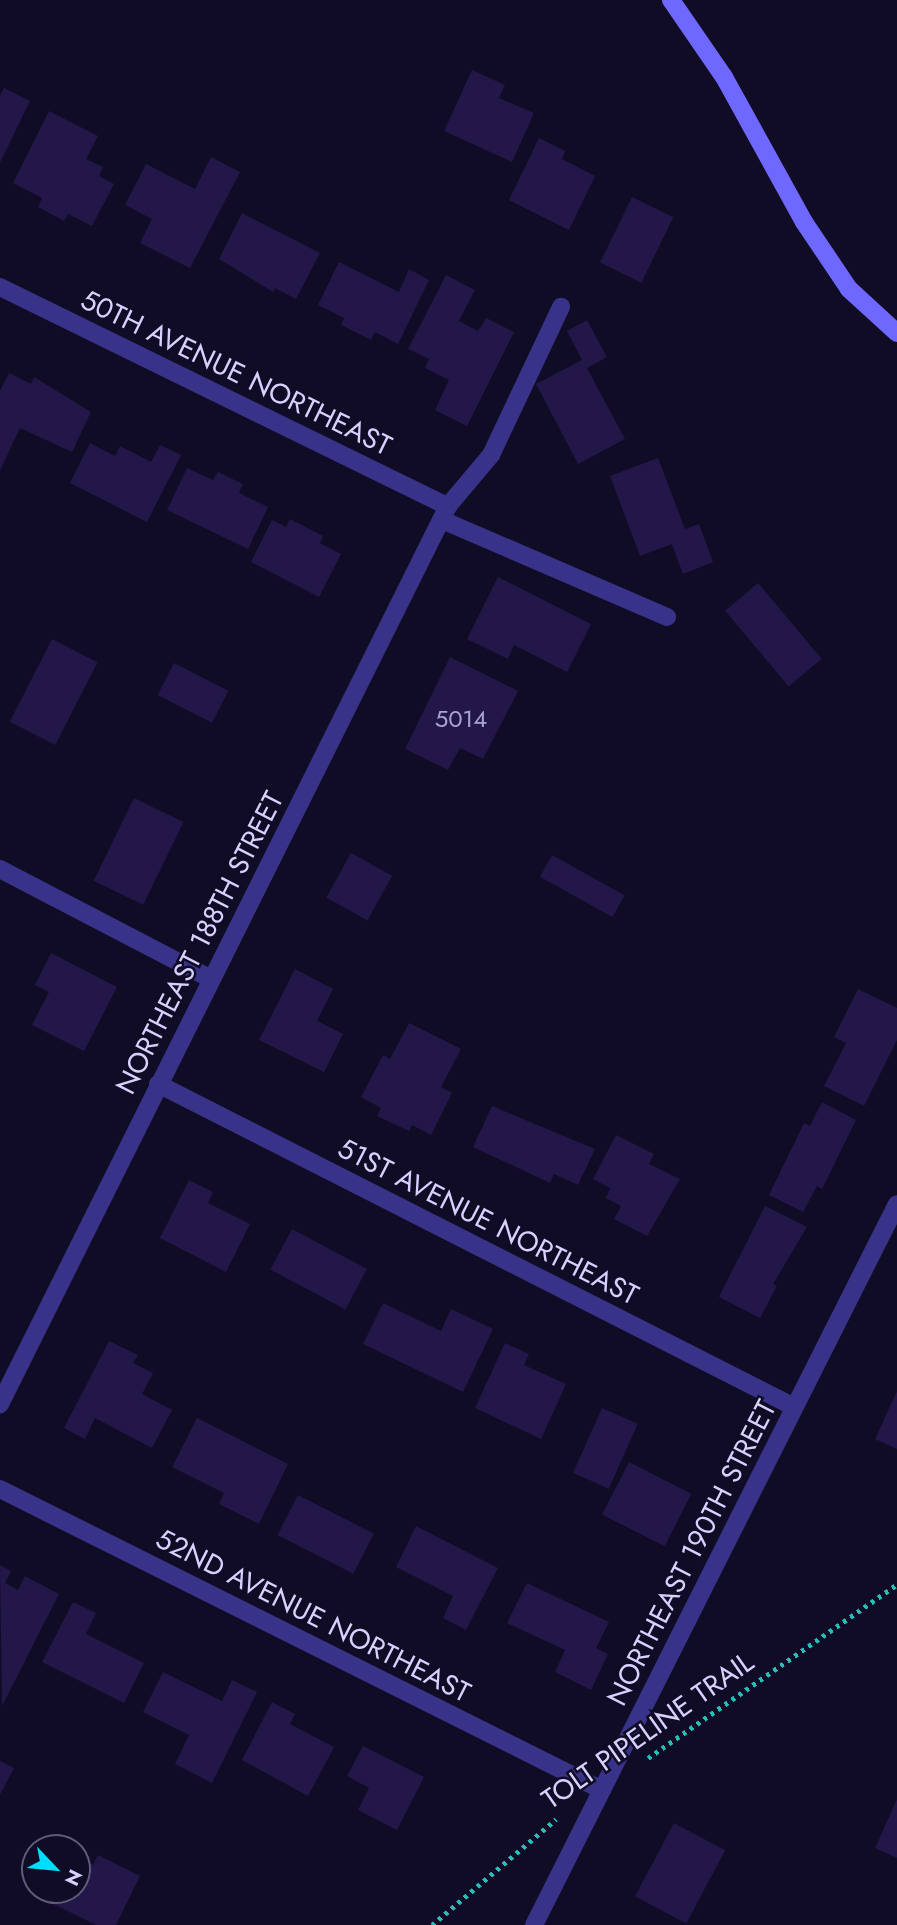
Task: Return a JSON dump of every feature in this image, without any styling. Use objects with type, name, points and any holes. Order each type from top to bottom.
[{"type":"street","points":[[671,0],[724,77],[819,245],[849,289],[897,333]]},
{"type":"street","name":"50TH AVENUE NORTHEAST","points":[[0,286],[445,513],[667,617]]},
{"type":"street","name":"NORTHEAST 188TH STREET","points":[[0,1404],[445,513],[491,454],[561,307]]},
{"type":"street","points":[[0,869],[211,979]]},
{"type":"street","name":"51ST AVENUE NORTHEAST","points":[[158,1084],[794,1407]]},
{"type":"street","name":"NORTHEAST 190TH STREET","points":[[534,1925],[897,1203]]},
{"type":"street","name":"52ND AVENUE NORTHEAST","points":[[0,1489],[602,1790]]},
{"type":"path","name":"TOLT PIPELINE TRAIL","points":[[432,1925],[557,1818],[602,1790],[897,1584]]},
{"type":"building","points":[[472,70],[505,85],[499,98],[534,113],[512,162],[444,131]]},
{"type":"building","points":[[4,88],[30,101],[0,163],[0,96]]},
{"type":"building","points":[[49,111],[98,136],[86,159],[103,167],[99,176],[114,184],[92,226],[68,214],[64,221],[38,207],[42,198],[13,183]]},
{"type":"building","points":[[539,138],[565,151],[562,159],[595,176],[569,230],[509,200]]},
{"type":"building","points":[[211,157],[240,172],[190,268],[140,243],[152,219],[125,205],[146,164],[195,189]]},
{"type":"building","points":[[632,197],[673,217],[641,283],[600,263]]},
{"type":"building","points":[[242,213],[320,253],[296,299],[275,288],[273,292],[219,259]]},
{"type":"building","points":[[339,262],[399,292],[409,269],[429,280],[398,344],[375,332],[371,340],[341,325],[344,318],[318,305]]},
{"type":"building","points":[[446,275],[475,290],[459,321],[478,331],[486,318],[514,332],[467,426],[435,410],[449,380],[425,368],[429,359],[408,349]]},
{"type":"building","points":[[587,320],[607,357],[587,368],[625,439],[578,464],[536,384],[582,360],[567,331]]},
{"type":"building","points":[[9,373],[31,384],[34,377],[91,412],[72,452],[20,428],[0,470],[0,391]]},
{"type":"building","points":[[90,443],[115,456],[120,446],[151,462],[160,445],[181,455],[147,522],[70,483]]},
{"type":"building","points":[[658,458],[685,529],[699,524],[713,562],[683,574],[672,544],[640,556],[610,476]]},
{"type":"building","points":[[187,468],[213,480],[218,472],[243,484],[239,493],[268,507],[248,549],[167,510]]},
{"type":"building","points":[[290,519],[323,536],[320,543],[341,554],[319,597],[251,562],[272,520],[286,527]]},
{"type":"building","points":[[498,577],[591,624],[567,672],[514,645],[508,659],[467,639]]},
{"type":"building","points":[[758,583],[822,659],[789,686],[725,611]]},
{"type":"building","points":[[52,639],[97,662],[55,745],[10,722]]},
{"type":"building","points":[[450,657],[518,691],[483,759],[460,748],[448,770],[405,749]]},
{"type":"building","points":[[174,663],[228,691],[212,723],[158,695]]},
{"type":"building","points":[[134,798],[183,822],[143,905],[94,881]]},
{"type":"building","points":[[351,853],[392,876],[367,920],[326,898]]},
{"type":"building","points":[[552,855],[625,895],[612,917],[540,877]]},
{"type":"building","points":[[51,953],[117,987],[84,1051],[32,1025],[49,992],[35,985]]},
{"type":"building","points":[[295,969],[333,989],[317,1021],[343,1034],[324,1072],[259,1040]]},
{"type":"building","points":[[858,989],[897,1008],[897,1040],[864,1106],[824,1086],[846,1043],[834,1037]]},
{"type":"building","points":[[409,1023],[461,1049],[441,1087],[452,1093],[431,1135],[412,1125],[409,1131],[377,1116],[381,1108],[361,1097],[383,1055],[390,1059]]},
{"type":"building","points":[[822,1102],[856,1120],[822,1189],[817,1186],[803,1212],[769,1195],[804,1123],[810,1126]]},
{"type":"building","points":[[492,1106],[595,1149],[578,1185],[554,1174],[550,1183],[473,1147]]},
{"type":"building","points":[[616,1135],[654,1154],[649,1164],[680,1179],[647,1236],[614,1219],[621,1206],[606,1198],[610,1188],[593,1179]]},
{"type":"building","points":[[189,1180],[213,1192],[208,1203],[250,1224],[226,1272],[160,1238]]},
{"type":"building","points":[[765,1206],[807,1227],[773,1284],[777,1286],[760,1318],[719,1297]]},
{"type":"building","points":[[292,1229],[367,1269],[345,1310],[270,1270]]},
{"type":"building","points":[[383,1303],[441,1331],[451,1309],[493,1329],[463,1392],[363,1344]]},
{"type":"building","points":[[109,1341],[138,1355],[133,1363],[153,1373],[142,1394],[172,1410],[152,1448],[95,1418],[85,1439],[64,1428]]},
{"type":"building","points":[[505,1343],[529,1354],[524,1365],[566,1384],[541,1439],[475,1408]]},
{"type":"building","points":[[897,1391],[897,1449],[875,1439]]},
{"type":"building","points":[[602,1408],[638,1424],[609,1489],[573,1473]]},
{"type":"building","points":[[197,1418],[288,1464],[259,1524],[219,1504],[224,1493],[172,1467]]},
{"type":"building","points":[[629,1462],[691,1494],[665,1546],[602,1515]]},
{"type":"building","points":[[298,1495],[374,1534],[353,1574],[278,1535]]},
{"type":"building","points":[[416,1526],[498,1568],[466,1630],[443,1618],[453,1596],[396,1567]]},
{"type":"building","points":[[0,1565],[11,1571],[5,1583],[18,1590],[25,1576],[59,1594],[2,1706]]},
{"type":"building","points":[[527,1583],[609,1622],[596,1648],[608,1654],[591,1690],[555,1672],[565,1650],[507,1623]]},
{"type":"building","points":[[73,1602],[96,1613],[86,1634],[144,1663],[124,1703],[42,1662]]},
{"type":"building","points":[[163,1672],[222,1701],[232,1680],[257,1692],[212,1783],[175,1764],[189,1735],[143,1712]]},
{"type":"building","points":[[272,1702],[295,1714],[290,1724],[334,1747],[308,1796],[242,1760]]},
{"type":"building","points":[[363,1746],[424,1777],[397,1830],[358,1810],[369,1788],[347,1776]]},
{"type":"building","points":[[0,1761],[14,1768],[0,1795]]},
{"type":"building","points":[[897,1799],[897,1858],[875,1848]]},
{"type":"building","points":[[674,1823],[725,1850],[686,1924],[635,1896]]},
{"type":"building","points":[[98,1855],[140,1876],[116,1925],[96,1925],[53,1904],[91,1904],[91,1864],[93,1865]]}]
